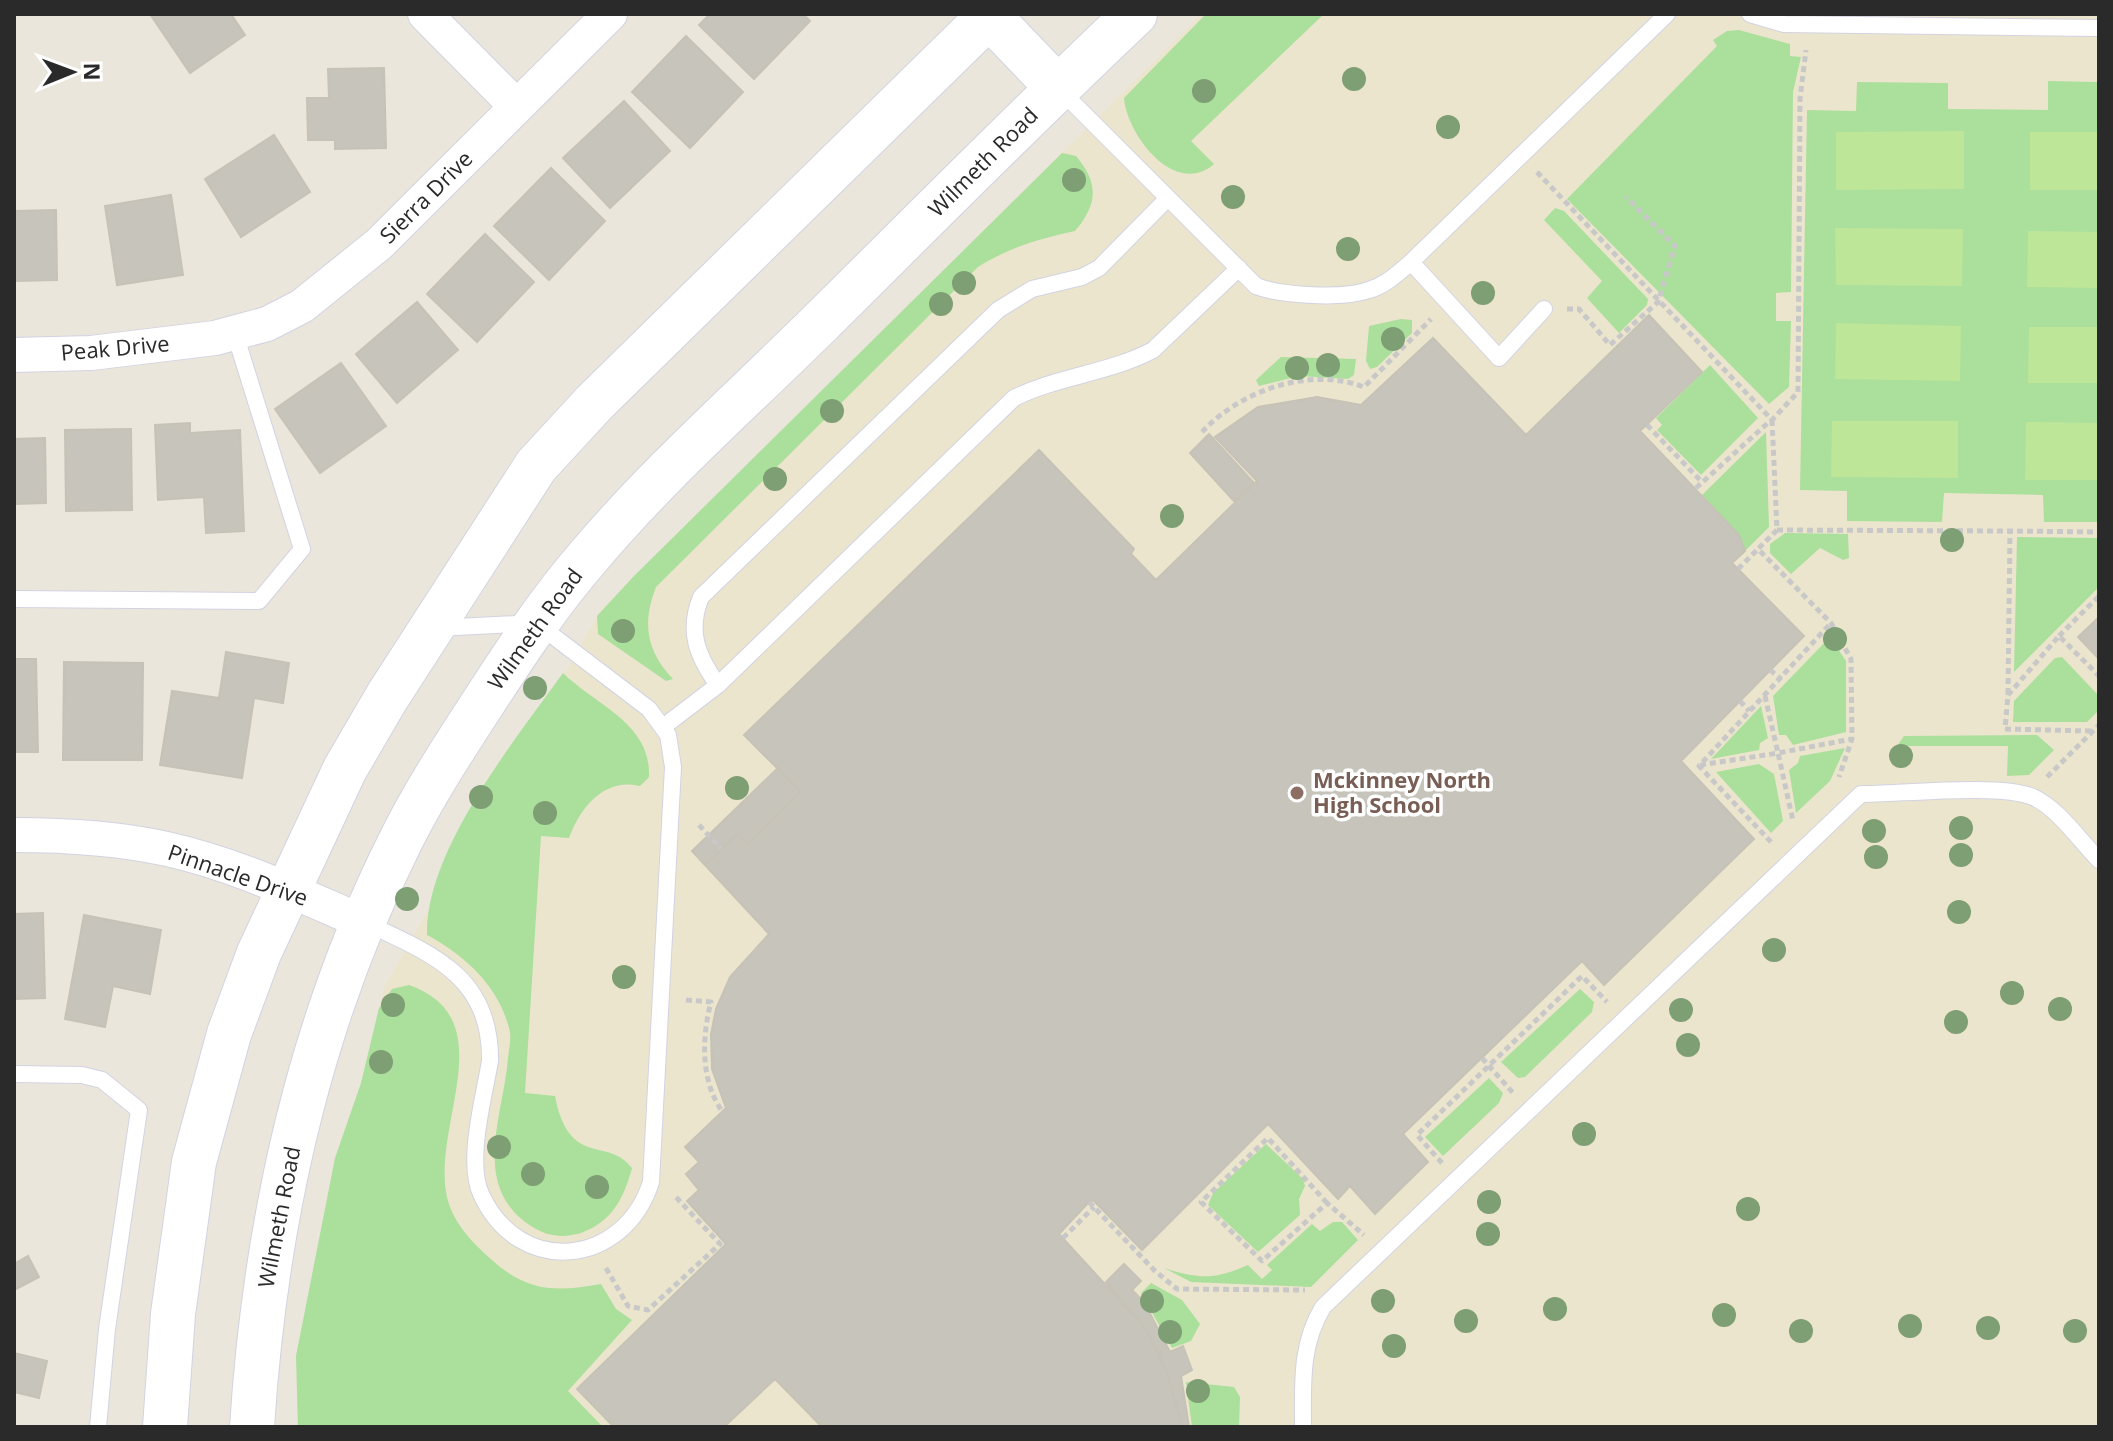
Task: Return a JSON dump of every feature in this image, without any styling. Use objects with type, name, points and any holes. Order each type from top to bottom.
[{"type":"main road","name":"Wilmeth Road","points":[[252,1427],[264,1290],[278,1202],[324,1030],[363,922],[399,843],[443,765],[536,623],[619,522],[1135,14]]},
{"type":"main road","points":[[165,1427],[173,1314],[194,1162],[229,1034],[286,890],[345,769],[536,466],[594,403],[990,15],[1058,88]]},
{"type":"street","points":[[425,14],[516,106]]},
{"type":"street","name":"Sierra Drive","points":[[225,336],[267,324],[333,285],[379,244],[610,14]]},
{"type":"street","name":"Peak Drive","points":[[14,355],[91,353],[225,336]]},
{"type":"street","name":"Pinnacle Drive","points":[[14,835],[96,838],[168,849],[286,890],[363,922]]},
{"type":"lane","points":[[1058,88],[1256,286],[1278,293],[1357,294],[1390,280],[1411,262],[1667,14]]},
{"type":"lane","points":[[1750,14],[1784,24],[2099,28]]},
{"type":"lane","points":[[718,685],[695,646],[693,627],[701,597],[998,310],[1032,289],[1082,277],[1099,268],[1168,198]]},
{"type":"lane","points":[[1411,262],[1499,358],[1544,309]]},
{"type":"lane","points":[[663,727],[718,685],[1014,398],[1052,382],[1138,358],[1153,350],[1239,268]]},
{"type":"lane","points":[[14,599],[259,601],[302,549],[225,336]]},
{"type":"lane","points":[[363,922],[446,963],[458,974],[480,1008],[490,1044],[476,1153],[475,1173],[480,1194],[516,1238],[548,1252],[568,1253],[603,1243],[634,1216],[646,1200],[652,1167],[672,751],[663,727],[649,709],[536,623],[432,629]]},
{"type":"lane","points":[[1303,1427],[1305,1350],[1310,1329],[1323,1307],[1861,794],[2002,791],[2030,795],[2054,812],[2099,860]]},
{"type":"lane","points":[[14,1074],[82,1075],[102,1080],[139,1110],[107,1329],[98,1427]]},
{"type":"path","points":[[1696,488],[1772,420],[1798,392],[1800,99],[1813,24]]},
{"type":"path","points":[[1521,155],[1772,420],[1777,530]]},
{"type":"path","points":[[1544,309],[1579,309],[1610,345],[1658,302],[1675,246],[1626,197]]},
{"type":"path","points":[[1202,432],[1221,411],[1261,390],[1316,381],[1364,387],[1448,301]]},
{"type":"path","points":[[1647,425],[1702,482]]},
{"type":"path","points":[[1738,569],[1777,530],[2099,532]]},
{"type":"path","points":[[2010,531],[2005,729],[2091,731]]},
{"type":"path","points":[[1758,549],[1831,623],[1851,659],[1852,739],[1839,778],[1828,789]]},
{"type":"path","points":[[2008,695],[2099,596]]},
{"type":"path","points":[[1699,766],[1831,623]]},
{"type":"path","points":[[2059,636],[2099,676]]},
{"type":"path","points":[[1770,670],[1781,679]]},
{"type":"path","points":[[1765,696],[1793,821]]},
{"type":"path","points":[[1740,701],[1749,711]]},
{"type":"path","points":[[2030,795],[2099,725]]},
{"type":"path","points":[[1699,766],[1852,739]]},
{"type":"path","points":[[1699,766],[1770,843],[1804,811]]},
{"type":"path","points":[[699,825],[721,849]]},
{"type":"path","points":[[1442,1164],[1417,1135],[1582,976],[1607,1002],[1597,1012]]},
{"type":"path","points":[[661,999],[711,1002],[704,1038],[706,1058],[716,1103],[722,1111]]},
{"type":"path","points":[[1482,1058],[1514,1094],[1524,1084]]},
{"type":"path","points":[[1327,1203],[1262,1261],[1201,1202],[1268,1138],[1327,1203],[1364,1234],[1353,1245]]},
{"type":"path","points":[[606,1268],[628,1306],[648,1310],[720,1244],[672,1194]]},
{"type":"path","points":[[1063,1238],[1092,1205],[1155,1271],[1177,1289],[1311,1290]]},
{"type":"shaded area","name":"Mckinney North High School","points":[[1202,14],[2099,14],[2099,1427],[298,1427],[296,1356],[384,987],[601,610]]},
{"type":"green space","points":[[1206,14],[1324,14],[1191,141],[1214,164],[1199,172],[1184,173],[1169,168],[1144,144],[1127,113],[1124,98]]},
{"type":"green space","points":[[1739,30],[1790,44],[1790,56],[1801,57],[1793,92],[1791,292],[1776,293],[1776,321],[1791,321],[1789,387],[1769,404],[1567,199],[1717,46],[1713,40],[1727,31]]},
{"type":"green space","points":[[2048,81],[2099,82],[2099,522],[2044,522],[2043,495],[1944,493],[1942,522],[1847,521],[1847,491],[1800,490],[1807,110],[1856,111],[1857,82],[1948,83],[1948,109],[2048,110]]},
{"type":"green space","points":[[1964,131],[1964,189],[1836,190],[1836,132]]},
{"type":"green space","points":[[2030,132],[2099,132],[2099,190],[2030,190]]},
{"type":"green space","points":[[1062,153],[1076,156],[1092,184],[1093,194],[1088,212],[1075,231],[1025,244],[978,267],[656,587],[649,613],[649,636],[657,658],[673,679],[666,681],[598,634],[597,616],[633,577]]},
{"type":"green space","points":[[1555,208],[1564,211],[1648,299],[1647,305],[1619,333],[1587,298],[1602,281],[1544,220]]},
{"type":"green space","points":[[1835,228],[1963,229],[1962,286],[1836,285]]},
{"type":"green space","points":[[2028,231],[2099,232],[2099,288],[2027,287]]},
{"type":"green space","points":[[1401,319],[1412,320],[1412,333],[1377,367],[1370,369],[1366,361],[1369,326]]},
{"type":"green space","points":[[1836,323],[1961,326],[1960,381],[1835,379]]},
{"type":"green space","points":[[2029,327],[2099,327],[2099,383],[2028,383]]},
{"type":"green space","points":[[1281,357],[1356,359],[1354,375],[1348,379],[1299,376],[1259,386],[1256,380]]},
{"type":"green space","points":[[1710,365],[1758,418],[1701,475],[1657,430],[1662,425],[1656,418]]},
{"type":"green space","points":[[1832,421],[1958,421],[1958,478],[1831,477]]},
{"type":"green space","points":[[2026,422],[2099,423],[2099,480],[2025,480]]},
{"type":"green space","points":[[1766,432],[1769,527],[1745,551],[1739,535],[1702,495]]},
{"type":"green space","points":[[1785,533],[1848,534],[1849,558],[1843,560],[1820,548],[1791,574],[1770,553],[1770,544]]},
{"type":"green space","points":[[2017,537],[2099,538],[2099,587],[2014,672]]},
{"type":"green space","points":[[1830,637],[1846,661],[1846,732],[1793,745],[1786,735],[1779,735],[1773,696]]},
{"type":"green space","points":[[2062,657],[2099,696],[2099,710],[2087,722],[2013,722],[2014,701],[2055,658]]},
{"type":"green space","points":[[563,673],[632,729],[647,758],[649,777],[640,786],[615,786],[595,797],[580,816],[569,838],[541,836],[525,1093],[555,1096],[561,1119],[570,1134],[579,1142],[622,1159],[632,1168],[623,1194],[609,1215],[586,1231],[562,1236],[531,1226],[512,1210],[501,1191],[495,1150],[510,1039],[504,1012],[478,973],[454,952],[427,935],[430,902],[456,833],[498,763]]},
{"type":"green space","points":[[1761,706],[1768,738],[1760,743],[1759,750],[1711,759]]},
{"type":"green space","points":[[2037,735],[2054,750],[2029,775],[2007,776],[2008,746],[1897,746],[1904,736]]},
{"type":"green space","points":[[1845,748],[1830,781],[1796,813],[1789,770],[1798,763],[1800,756]]},
{"type":"green space","points":[[1759,764],[1774,774],[1783,821],[1771,833],[1716,772]]},
{"type":"green space","points":[[409,985],[438,1001],[453,1022],[459,1048],[445,1168],[447,1197],[459,1225],[486,1254],[518,1279],[557,1288],[601,1284],[616,1309],[632,1320],[568,1391],[603,1427],[298,1427],[296,1356],[335,1158],[361,1083],[379,1008],[392,989]]},
{"type":"green space","points":[[1580,989],[1594,1002],[1592,1012],[1525,1077],[1518,1078],[1501,1062]]},
{"type":"green space","points":[[1489,1078],[1503,1093],[1499,1103],[1443,1156],[1425,1137]]},
{"type":"green space","points":[[1266,1144],[1303,1179],[1305,1186],[1299,1199],[1300,1215],[1258,1252],[1208,1205],[1213,1193]]},
{"type":"green space","points":[[1333,1222],[1342,1222],[1358,1240],[1311,1287],[1191,1282],[1164,1268],[1206,1276],[1248,1265],[1262,1279],[1272,1270],[1267,1265],[1312,1224],[1320,1231]]},
{"type":"green space","points":[[1151,1283],[1182,1300],[1200,1324],[1191,1341],[1172,1348],[1141,1293]]},
{"type":"green space","points":[[1186,1382],[1234,1387],[1240,1397],[1239,1427],[1192,1427]]},
{"type":"building","points":[[150,14],[231,14],[245,35],[190,73]]},
{"type":"building","points":[[710,14],[803,14],[810,21],[754,79],[699,25]]},
{"type":"building","points":[[686,36],[743,92],[690,148],[632,92]]},
{"type":"building","points":[[384,68],[386,148],[335,149],[335,140],[308,140],[307,98],[329,98],[328,69]]},
{"type":"building","points":[[624,101],[670,151],[610,208],[563,158]]},
{"type":"building","points":[[274,135],[310,192],[241,237],[205,179]]},
{"type":"building","points":[[551,168],[605,221],[549,280],[494,226]]},
{"type":"building","points":[[171,195],[183,275],[117,285],[105,206]]},
{"type":"building","points":[[56,210],[57,280],[14,281],[14,211]]},
{"type":"building","points":[[485,234],[534,282],[477,342],[427,294]]},
{"type":"building","points":[[417,302],[458,350],[397,403],[356,354]]},
{"type":"building","points":[[1649,315],[1702,372],[1640,431],[1739,535],[1745,551],[1732,563],[1804,636],[1681,761],[1754,839],[1604,985],[1582,961],[1403,1134],[1428,1162],[1375,1214],[1350,1186],[1338,1199],[1268,1124],[1142,1250],[1093,1200],[1089,1202],[1059,1234],[1146,1329],[1167,1372],[1182,1427],[822,1427],[775,1379],[724,1427],[614,1427],[577,1389],[726,1244],[687,1201],[699,1190],[686,1174],[699,1162],[685,1147],[726,1108],[712,1069],[711,1034],[716,1009],[730,977],[769,934],[705,865],[737,834],[747,844],[801,792],[744,735],[1039,450],[1134,549],[1131,554],[1156,580],[1257,481],[1215,437],[1258,407],[1317,397],[1361,405],[1433,338],[1526,435]]},
{"type":"building","points":[[341,363],[386,426],[320,473],[275,409]]},
{"type":"building","points":[[190,423],[190,433],[240,430],[244,531],[206,533],[204,497],[158,500],[155,425]]},
{"type":"building","points":[[131,429],[132,510],[66,511],[65,430]]},
{"type":"building","points":[[1209,434],[1254,483],[1234,501],[1190,453]]},
{"type":"building","points":[[45,438],[46,503],[14,504],[14,439]]},
{"type":"building","points":[[2099,617],[2099,659],[2078,637]]},
{"type":"building","points":[[226,652],[289,663],[283,703],[254,698],[242,778],[160,765],[172,691],[219,698]]},
{"type":"building","points":[[14,659],[36,659],[38,752],[14,752]]},
{"type":"building","points":[[64,662],[143,663],[142,760],[63,760]]},
{"type":"building","points":[[778,768],[801,792],[747,844],[737,834],[705,865],[692,851]]},
{"type":"building","points":[[43,913],[45,998],[14,999],[14,914]]},
{"type":"building","points":[[84,915],[161,930],[150,994],[113,986],[105,1027],[65,1019]]},
{"type":"building","points":[[28,1256],[39,1277],[14,1290],[14,1264]]},
{"type":"building","points":[[1124,1264],[1141,1281],[1132,1290],[1144,1302],[1170,1352],[1183,1346],[1192,1370],[1181,1376],[1189,1427],[1182,1427],[1167,1372],[1146,1329],[1106,1282]]},
{"type":"building","points":[[14,1353],[47,1361],[39,1398],[14,1392]]},
{"type":"place","name":"Mckinney North High School","points":[[1297,793]]}]
